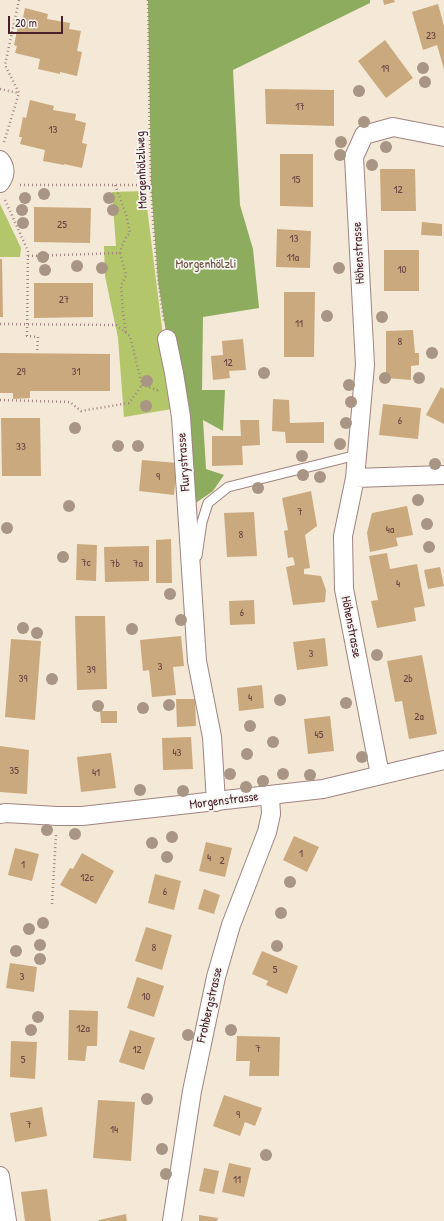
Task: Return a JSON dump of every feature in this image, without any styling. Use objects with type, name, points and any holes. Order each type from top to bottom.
[{"type":"street","name":"Höhenstrasse","points":[[380,775],[344,589],[344,536],[355,478],[365,365],[354,157],[364,136],[393,127],[444,137]]},
{"type":"street","points":[[1,154],[5,173],[2,186]]},
{"type":"street","name":"Flurystrasse","points":[[167,339],[181,417],[197,662],[212,737],[216,802]]},
{"type":"street","points":[[355,478],[444,475]]},
{"type":"street","name":"Morgenstrasse","points":[[0,814],[82,816],[323,790],[444,760]]},
{"type":"street","name":"Frohbergstrasse","points":[[172,1221],[192,1091],[216,977],[231,925],[267,832],[271,814],[270,796]]},
{"type":"street","points":[[0,1176],[6,1221]]},
{"type":"lane","name":"Flurystrasse","points":[[192,585],[202,522],[208,503],[228,487],[357,455]]},
{"type":"path","points":[[1,154],[19,93],[5,65],[19,0]]},
{"type":"path","name":"Morgenhölzliweg","points":[[148,0],[151,185],[158,281],[167,339]]},
{"type":"path","points":[[0,89],[19,93]]},
{"type":"path","points":[[115,185],[126,214],[130,233],[123,243],[120,253],[126,275],[121,286],[126,333]]},
{"type":"path","points":[[37,354],[38,337],[27,336],[28,251],[2,186],[151,185]]},
{"type":"path","points":[[28,256],[120,253]]},
{"type":"path","points":[[0,324],[116,325],[130,336],[142,385],[129,403],[81,411],[70,402],[0,400]]},
{"type":"path","points":[[142,385],[157,390],[169,375],[174,373]]},
{"type":"path","points":[[52,904],[55,842]]},
{"type":"green space","name":"Morgenhölzli","points":[[148,0],[370,0],[370,3],[233,70],[240,205],[253,249],[259,308],[203,317],[202,390],[225,390],[223,431],[203,420],[206,469],[224,475],[213,491],[187,509],[167,339],[158,281],[151,185]]},
{"type":"green space","points":[[145,191],[172,409],[124,417],[118,338],[105,276],[104,246],[116,246],[112,192]]},
{"type":"green space","points":[[0,204],[21,248],[20,257],[0,257]]},
{"type":"building","points":[[383,0],[394,0],[395,2],[384,5]]},
{"type":"building","points":[[438,4],[444,26],[444,69],[437,45],[423,50],[412,12]]},
{"type":"building","points":[[25,8],[48,14],[47,19],[70,23],[69,29],[81,31],[77,51],[82,52],[77,76],[38,69],[40,59],[15,53],[17,46],[14,45],[18,26],[21,27]]},
{"type":"building","points":[[385,40],[413,78],[386,98],[358,61]]},
{"type":"building","points":[[265,89],[334,90],[334,126],[266,124]]},
{"type":"building","points":[[30,100],[54,106],[53,110],[76,114],[75,120],[86,123],[82,143],[87,144],[82,168],[43,161],[45,150],[20,144],[22,137],[19,137],[23,117],[26,118]]},
{"type":"building","points":[[280,154],[313,154],[313,207],[280,206]]},
{"type":"building","points":[[380,169],[415,169],[416,211],[381,211]]},
{"type":"building","points":[[34,207],[91,208],[90,243],[34,242]]},
{"type":"building","points":[[422,222],[442,224],[442,236],[421,235]]},
{"type":"building","points":[[277,229],[311,231],[310,268],[276,267]]},
{"type":"building","points":[[384,250],[419,250],[419,291],[384,291]]},
{"type":"building","points":[[0,259],[2,259],[3,317],[0,317]]},
{"type":"building","points":[[34,283],[93,283],[93,317],[34,318]]},
{"type":"building","points":[[284,292],[315,292],[314,357],[284,357]]},
{"type":"building","points":[[413,330],[415,353],[419,353],[419,365],[411,366],[411,380],[386,378],[386,331]]},
{"type":"building","points":[[243,339],[246,370],[229,371],[230,378],[213,380],[211,356],[223,355],[222,341]]},
{"type":"building","points":[[0,353],[110,354],[110,391],[30,391],[30,398],[13,399],[13,393],[0,393]]},
{"type":"building","points":[[441,387],[444,389],[444,424],[426,415]]},
{"type":"building","points":[[273,399],[289,400],[290,423],[324,422],[324,443],[286,443],[285,432],[272,431]]},
{"type":"building","points":[[383,404],[421,408],[418,439],[379,435]]},
{"type":"building","points":[[1,418],[40,418],[41,476],[2,476]]},
{"type":"building","points":[[240,420],[259,420],[260,445],[242,446],[243,465],[212,466],[212,436],[241,436]]},
{"type":"building","points":[[142,460],[177,463],[174,495],[139,491]]},
{"type":"building","points":[[311,491],[317,526],[305,535],[310,568],[304,569],[304,574],[321,576],[326,590],[325,602],[293,605],[286,567],[295,565],[293,557],[288,558],[284,531],[288,530],[282,498]]},
{"type":"building","points":[[407,506],[413,535],[396,538],[398,546],[370,552],[367,533],[372,513]]},
{"type":"building","points":[[254,512],[257,556],[227,557],[224,513]]},
{"type":"building","points":[[171,539],[172,583],[156,583],[156,540]]},
{"type":"building","points":[[77,544],[97,545],[96,581],[76,580]]},
{"type":"building","points":[[149,546],[149,581],[105,582],[104,547]]},
{"type":"building","points":[[387,553],[390,569],[417,564],[425,606],[414,608],[416,621],[377,628],[371,601],[378,600],[369,556]]},
{"type":"building","points":[[440,567],[444,586],[428,589],[424,570]]},
{"type":"building","points":[[254,600],[255,624],[230,625],[229,601]]},
{"type":"building","points":[[75,616],[105,616],[107,689],[77,690]]},
{"type":"building","points":[[181,636],[184,666],[173,667],[176,695],[152,697],[149,670],[143,671],[140,640]]},
{"type":"building","points":[[325,638],[328,666],[297,670],[293,642]]},
{"type":"building","points":[[11,639],[41,641],[35,720],[5,717]]},
{"type":"building","points":[[422,655],[437,734],[409,739],[402,701],[395,702],[387,661]]},
{"type":"building","points":[[262,685],[264,708],[239,711],[237,688]]},
{"type":"building","points":[[176,699],[195,699],[196,726],[177,727]]},
{"type":"building","points":[[100,711],[117,711],[117,723],[101,723]]},
{"type":"building","points":[[330,716],[334,751],[308,754],[304,719]]},
{"type":"building","points":[[191,737],[193,769],[163,770],[162,738]]},
{"type":"building","points":[[0,746],[29,750],[27,794],[0,792]]},
{"type":"building","points":[[111,753],[116,788],[81,792],[77,757]]},
{"type":"building","points":[[294,836],[319,847],[307,872],[283,860]]},
{"type":"building","points":[[206,842],[232,848],[225,877],[199,871]]},
{"type":"building","points":[[15,848],[39,854],[32,881],[8,875]]},
{"type":"building","points":[[82,853],[114,871],[96,904],[60,885],[70,868],[73,869]]},
{"type":"building","points":[[155,874],[181,881],[174,910],[148,903]]},
{"type":"building","points":[[204,889],[220,895],[214,914],[198,909]]},
{"type":"building","points":[[146,927],[172,935],[162,970],[135,961]]},
{"type":"building","points":[[262,951],[298,966],[287,994],[266,985],[268,981],[252,974]]},
{"type":"building","points":[[10,963],[37,967],[34,992],[6,988]]},
{"type":"building","points":[[137,977],[164,986],[154,1017],[127,1008]]},
{"type":"building","points":[[69,1010],[98,1011],[97,1046],[87,1046],[85,1061],[68,1060]]},
{"type":"building","points":[[130,1030],[155,1038],[144,1070],[119,1062]]},
{"type":"building","points":[[237,1036],[280,1037],[279,1076],[249,1076],[250,1061],[236,1061]]},
{"type":"building","points":[[11,1041],[37,1042],[35,1079],[10,1077]]},
{"type":"building","points":[[224,1095],[262,1108],[255,1126],[245,1122],[240,1136],[213,1126]]},
{"type":"building","points":[[98,1100],[135,1102],[131,1161],[93,1158]]},
{"type":"building","points":[[42,1107],[47,1136],[15,1142],[10,1113]]},
{"type":"building","points":[[229,1163],[251,1168],[244,1197],[222,1192]]},
{"type":"building","points":[[204,1168],[219,1171],[214,1194],[199,1191]]},
{"type":"building","points":[[47,1189],[51,1221],[25,1221],[21,1192]]},
{"type":"building","points":[[126,1214],[127,1221],[99,1221],[99,1220]]},
{"type":"building","points":[[199,1215],[218,1218],[217,1221],[199,1221]]}]
